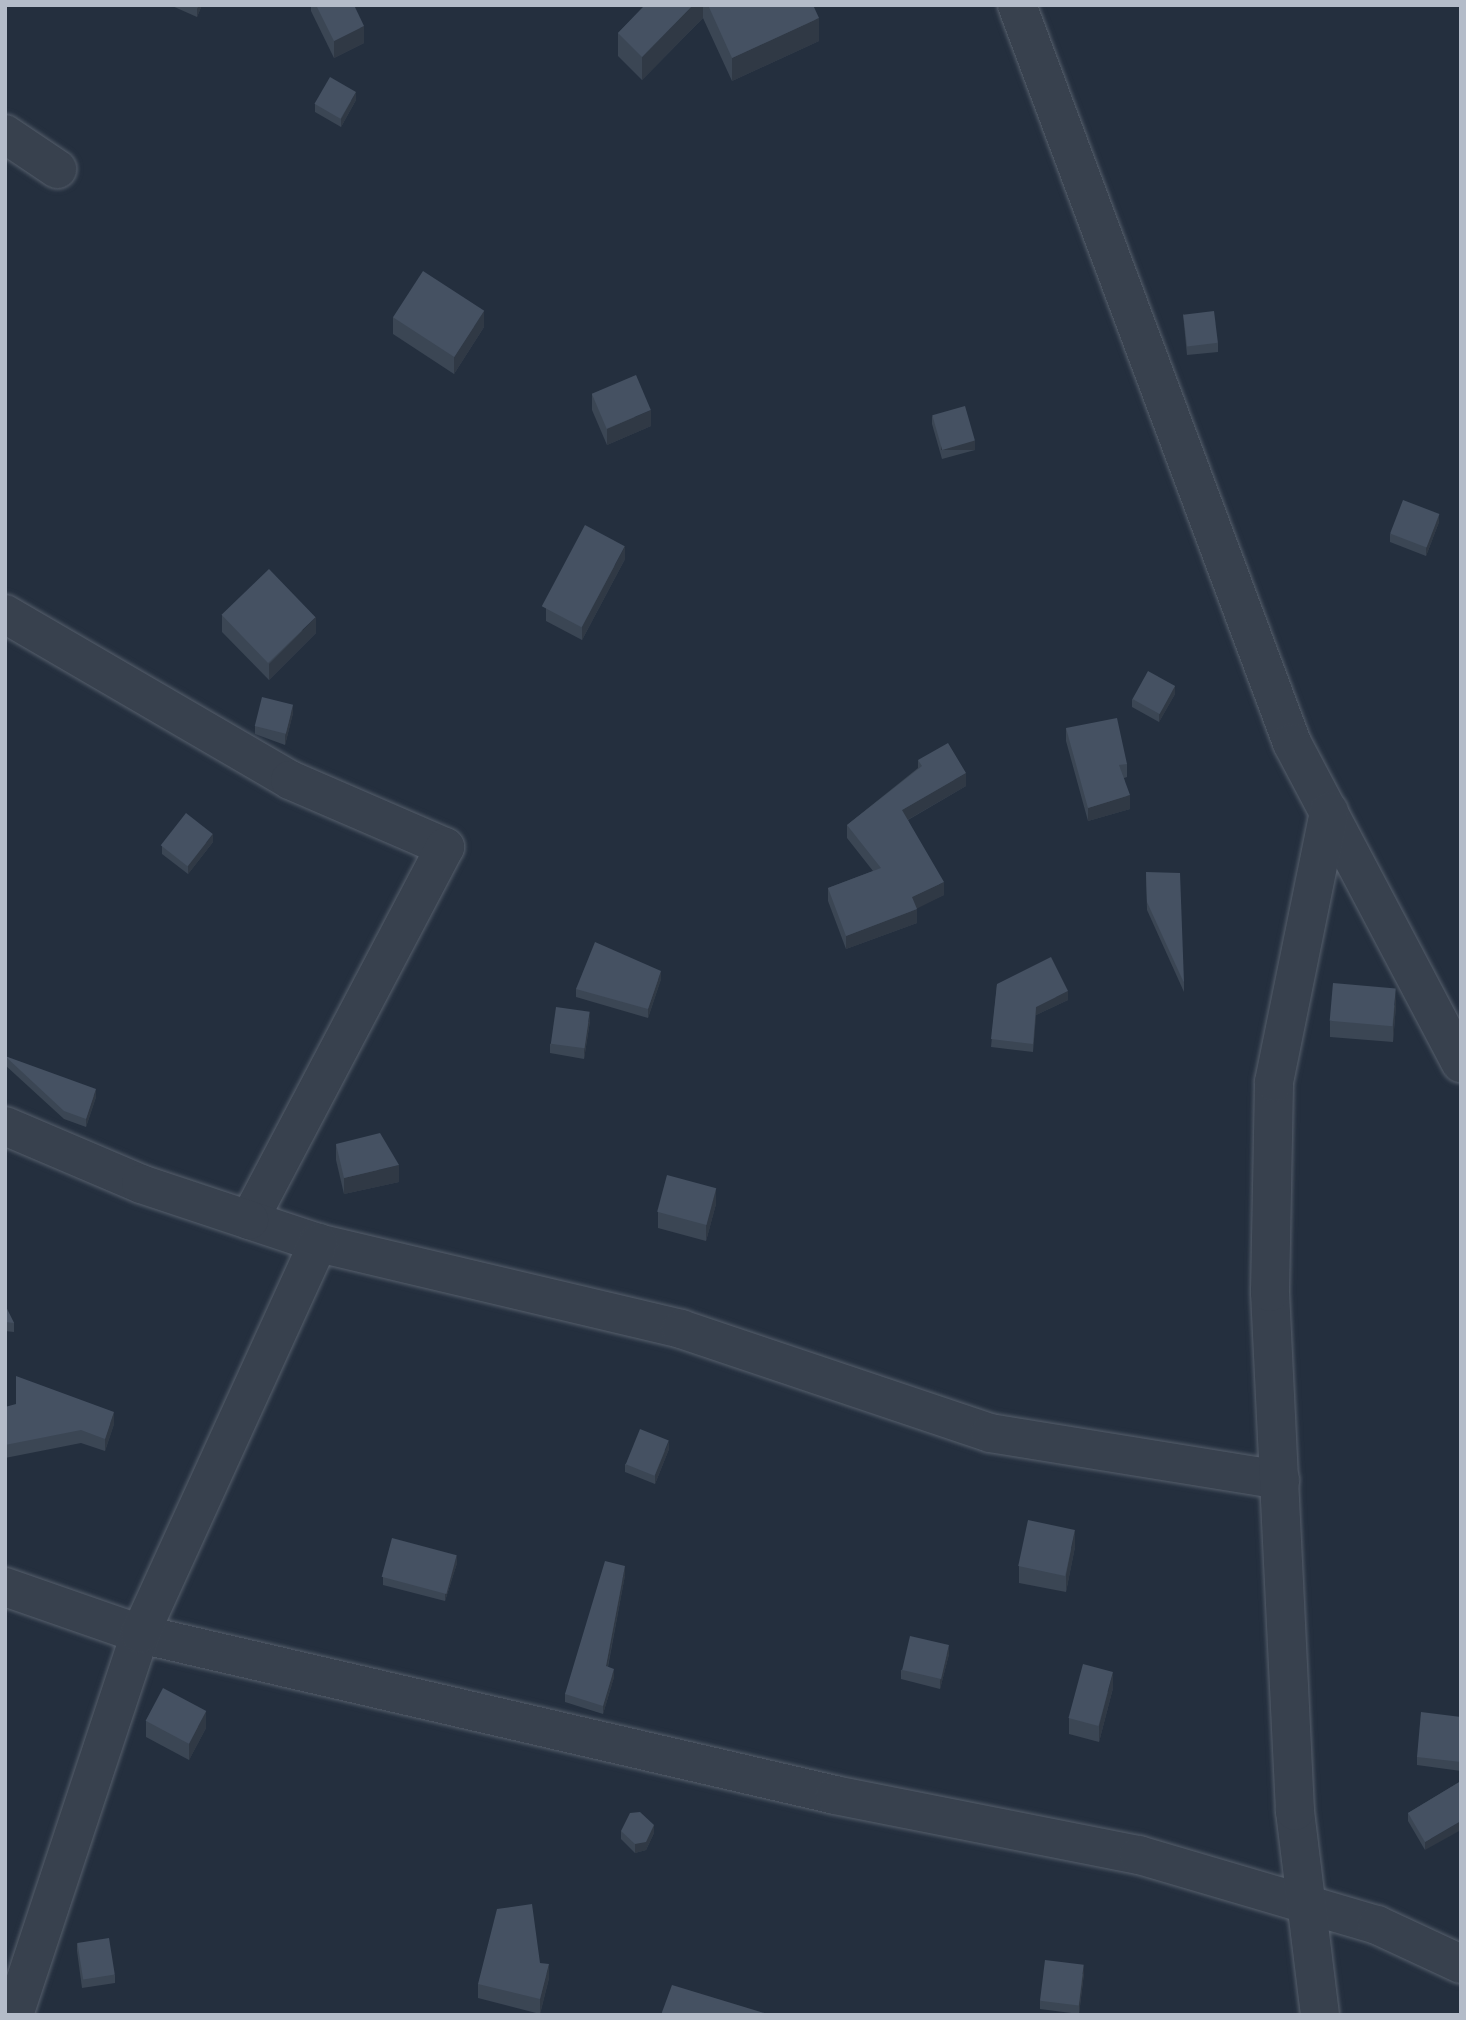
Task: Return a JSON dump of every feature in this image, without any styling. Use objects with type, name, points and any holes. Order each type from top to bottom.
[{"type":"street","points":[[1017,5],[1292,743],[1461,1063]]},
{"type":"street","points":[[5,134],[57,169]]},
{"type":"street","points":[[5,614],[290,780],[445,847],[249,1220]]},
{"type":"street","points":[[1320,2015],[1305,1904],[1270,1292],[1273,1082],[1329,812]]},
{"type":"street","points":[[5,1126],[141,1184],[318,1244],[681,1329],[990,1433],[1280,1480]]},
{"type":"street","points":[[15,2015],[140,1634],[318,1244]]},
{"type":"street","points":[[5,1587],[140,1634],[835,1796],[1139,1855],[1377,1925],[1461,1964]]},
{"type":"building","points":[[316,5],[354,5],[364,26],[334,41]]},
{"type":"building","points":[[645,5],[693,5],[642,57],[618,33]]},
{"type":"building","points":[[708,5],[813,5],[819,18],[732,58]]},
{"type":"building","points":[[330,77],[356,92],[340,119],[314,104]]},
{"type":"building","points":[[423,271],[484,311],[454,357],[393,317]]},
{"type":"building","points":[[1214,311],[1218,343],[1187,347],[1183,315]]},
{"type":"building","points":[[636,375],[651,410],[607,429],[592,394]]},
{"type":"building","points":[[965,406],[975,441],[942,450],[932,415]]},
{"type":"building","points":[[1403,500],[1439,514],[1427,548],[1390,534]]},
{"type":"building","points":[[585,525],[625,546],[582,627],[542,606]]},
{"type":"building","points":[[269,569],[316,617],[268,663],[222,615]]},
{"type":"building","points":[[1148,671],[1175,686],[1160,714],[1132,699]]},
{"type":"building","points":[[262,697],[293,705],[286,734],[255,726]]},
{"type":"building","points":[[1117,718],[1127,764],[1119,765],[1130,795],[1088,808],[1066,728]]},
{"type":"building","points":[[948,743],[966,773],[902,810],[944,882],[912,897],[917,909],[846,936],[828,888],[881,868],[847,825],[922,766],[918,760]]},
{"type":"building","points":[[186,813],[213,834],[188,866],[161,845]]},
{"type":"building","points":[[1146,872],[1180,873],[1184,983],[1147,902]]},
{"type":"building","points":[[595,942],[661,971],[648,1009],[576,989]]},
{"type":"building","points":[[1051,957],[1068,991],[1036,1007],[1033,1044],[991,1039],[997,984]]},
{"type":"building","points":[[1333,983],[1396,988],[1392,1026],[1330,1021]]},
{"type":"building","points":[[556,1007],[590,1012],[585,1048],[551,1044]]},
{"type":"building","points":[[5,1056],[96,1089],[86,1119],[64,1111]]},
{"type":"building","points":[[380,1133],[399,1165],[344,1178],[336,1144]]},
{"type":"building","points":[[667,1175],[716,1188],[706,1225],[657,1212]]},
{"type":"building","points":[[5,1305],[14,1323],[5,1322]]},
{"type":"building","points":[[16,1376],[114,1412],[105,1439],[81,1430],[5,1445],[5,1407],[16,1404]]},
{"type":"building","points":[[640,1429],[669,1441],[655,1476],[626,1464]]},
{"type":"building","points":[[1028,1520],[1075,1530],[1065,1576],[1018,1566]]},
{"type":"building","points":[[392,1538],[457,1555],[446,1594],[382,1577]]},
{"type":"building","points":[[605,1561],[625,1566],[606,1666],[614,1669],[603,1706],[565,1694]]},
{"type":"building","points":[[910,1636],[949,1645],[941,1679],[902,1670]]},
{"type":"building","points":[[1083,1664],[1113,1672],[1098,1726],[1069,1718]]},
{"type":"building","points":[[163,1688],[206,1711],[189,1744],[146,1721]]},
{"type":"building","points":[[1421,1712],[1461,1717],[1461,1762],[1417,1757]]},
{"type":"building","points":[[1461,1781],[1461,1821],[1425,1842],[1408,1813]]},
{"type":"building","points":[[640,1812],[654,1825],[646,1842],[635,1844],[621,1831],[630,1813]]},
{"type":"building","points":[[532,1904],[540,1963],[549,1964],[540,1999],[478,1984],[497,1909]]},
{"type":"building","points":[[109,1938],[115,1975],[83,1980],[77,1943]]},
{"type":"building","points":[[1045,1960],[1084,1965],[1079,2005],[1040,2001]]},
{"type":"building","points":[[672,1985],[771,2015],[661,2015]]}]
